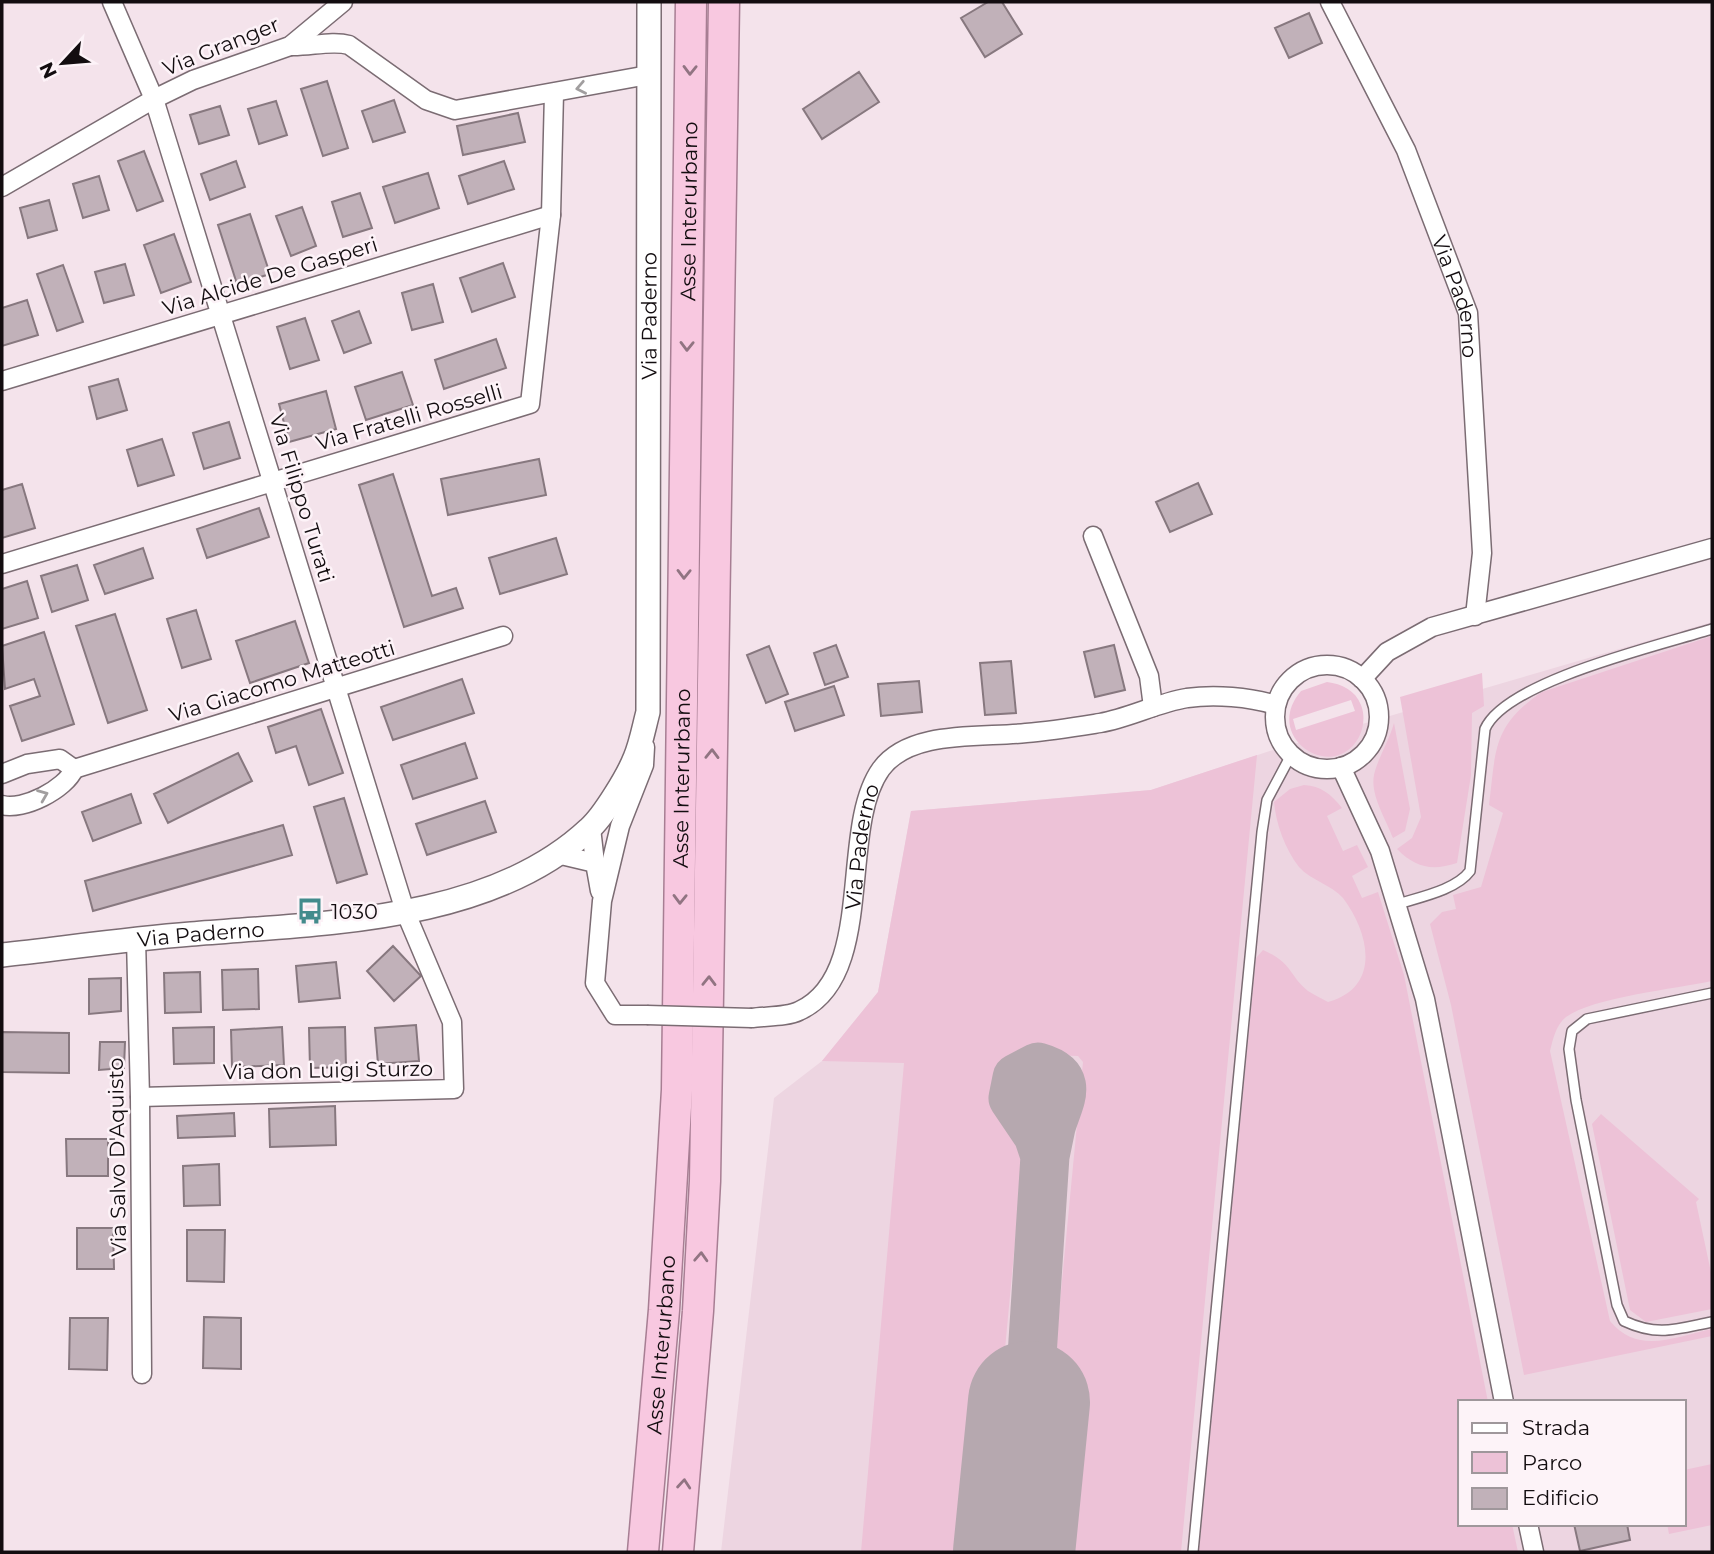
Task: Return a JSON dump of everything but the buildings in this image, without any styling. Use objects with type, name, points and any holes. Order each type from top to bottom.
[{"type":"highway","name":"Asse Interurbano","points":[[643,1552],[664,1310],[677,1090],[691,2]]},
{"type":"highway","name":"Asse Interurbano","points":[[678,1552],[698,1311],[705,1181],[724,2]]},
{"type":"street","name":"Via Filippo Turati","points":[[112,2],[154,99],[405,911]]},
{"type":"street","name":"Via Granger","points":[[2,187],[154,99],[193,80],[290,46],[343,2]]},
{"type":"street","name":"Via Paderno","points":[[649,2],[648,712],[644,765],[620,826],[602,901],[595,983],[615,1015],[752,1018],[799,1012],[830,988],[846,943],[867,797],[882,768],[901,751],[941,738],[1024,734],[1103,722],[1187,698],[1231,697],[1276,705]]},
{"type":"street","name":"Via Paderno","points":[[1330,2],[1406,150],[1468,313],[1482,553],[1475,616]]},
{"type":"street","points":[[290,46],[311,47],[341,43],[349,45],[408,89],[440,107],[455,110],[648,75]]},
{"type":"street","name":"Via Fratelli Rosselli","points":[[2,564],[530,404],[551,215],[554,93]]},
{"type":"street","name":"Via Alcide De Gasperi","points":[[2,381],[551,215]]},
{"type":"street","points":[[1093,536],[1149,676],[1153,707]]},
{"type":"street","points":[[1362,679],[1387,652],[1432,627],[1712,548]]},
{"type":"street","name":"Via Giacomo Matteotti","points":[[2,805],[12,806],[61,788],[70,780],[74,769],[503,636]]},
{"type":"street","points":[[1311,667],[1343,667],[1362,679],[1377,702],[1379,724],[1368,750],[1358,760],[1341,768],[1312,768],[1291,755],[1276,733],[1276,705],[1285,685],[1297,674],[1311,667]]},
{"type":"street","name":"Via Paderno","points":[[2,955],[136,939],[363,919],[405,911],[490,887],[557,854],[591,828],[635,758],[648,712]]},
{"type":"street","points":[[2,774],[27,764],[60,759],[74,769]]},
{"type":"street","points":[[1341,768],[1380,851],[1398,904],[1428,1012],[1504,1400]]},
{"type":"street","points":[[608,802],[620,826]]},
{"type":"street","name":"Via Paderno","points":[[591,828],[602,901]]},
{"type":"street","points":[[557,854],[595,863]]},
{"type":"street","name":"Via don Luigi Sturzo","points":[[140,1097],[454,1089],[452,1022],[405,911]]},
{"type":"street","name":"Via Salvo D'Aquisto","points":[[136,939],[142,1374]]},
{"type":"street","points":[[1528,1526],[1534,1552]]},
{"type":"lane","points":[[1398,904],[1441,889],[1465,877],[1470,871],[1485,729],[1490,717],[1503,705],[1558,678],[1712,629]]},
{"type":"lane","points":[[1193,1552],[1262,832],[1267,800],[1291,755]]},
{"type":"lane","points":[[1712,993],[1587,1019],[1572,1031],[1569,1049],[1576,1100],[1614,1291],[1624,1321],[1659,1333],[1712,1322]]},
{"type":"shaded area","points":[[1712,622],[1712,1552],[721,1552],[774,1098],[822,1061],[878,992],[911,811],[1151,790],[1273,750]]},
{"type":"green space","points":[[1712,636],[1712,981],[1636,994],[1579,1010],[1560,1024],[1550,1051],[1610,1321],[1632,1338],[1645,1341],[1670,1339],[1712,1329],[1712,1336],[1524,1375],[1451,1005],[1430,924],[1442,912],[1456,909],[1453,895],[1481,887],[1503,813],[1489,805],[1496,754],[1505,728],[1514,716],[1542,692]]},
{"type":"green space","points":[[1482,673],[1484,706],[1472,713],[1471,775],[1457,863],[1440,867],[1418,864],[1397,849],[1412,838],[1421,817],[1400,697]]},
{"type":"green space","points":[[1327,682],[1343,686],[1355,695],[1362,709],[1363,725],[1359,737],[1348,750],[1334,756],[1319,755],[1306,749],[1295,739],[1290,725],[1291,708],[1301,691]],"holes":[[[1351,700],[1355,711],[1296,730],[1293,719]]]},
{"type":"green space","points":[[1394,723],[1410,809],[1405,831],[1393,838],[1376,799],[1373,783]]},
{"type":"green space","points":[[1257,755],[1181,1552],[1036,1552],[1083,1062],[1078,1056],[1048,1055],[1021,1059],[1002,1066],[990,1096],[999,1119],[1022,1135],[1024,1146],[986,1552],[861,1552],[904,1063],[822,1061],[878,992],[911,811],[1151,790]]},
{"type":"green space","points":[[1304,785],[1316,787],[1342,808],[1327,816],[1343,851],[1357,845],[1368,867],[1352,876],[1362,898],[1378,892],[1404,975],[1488,1400],[1458,1400],[1458,1526],[1512,1526],[1518,1552],[1199,1552],[1256,958],[1263,950],[1273,955],[1308,991],[1328,1002],[1345,995],[1357,984],[1366,958],[1360,927],[1343,898],[1309,876],[1289,852],[1282,836],[1274,802],[1290,789]]},
{"type":"green space","points":[[1601,1114],[1699,1199],[1696,1202],[1712,1277],[1712,1309],[1646,1322],[1630,1310],[1592,1124]]},
{"type":"green space","points":[[1712,1464],[1712,1525],[1669,1534],[1667,1526],[1686,1526],[1686,1470]]},
{"type":"taxiway","points":[[1029,1402],[1045,1156],[1062,1091],[1057,1077],[1038,1067],[1017,1078],[1013,1098],[1038,1135],[1045,1156]]},
{"type":"runway","points":[[1014,1552],[1029,1402]]},
{"type":"place","name":"1030","points":[[310,911]]}]
